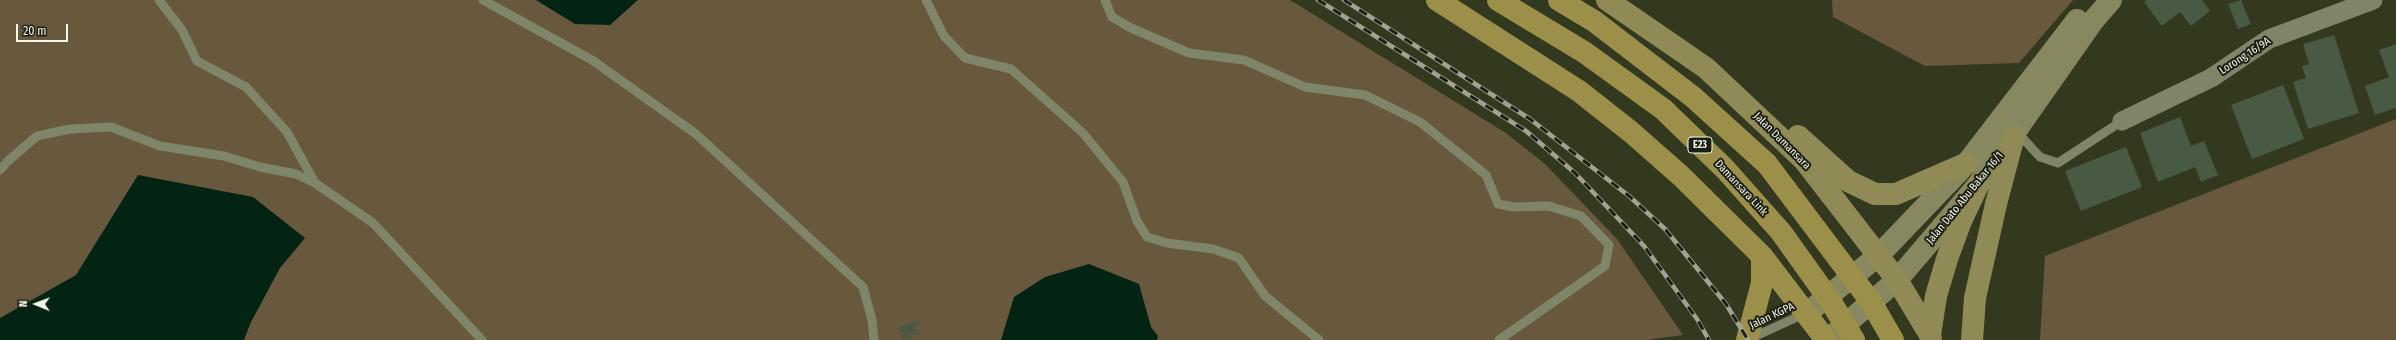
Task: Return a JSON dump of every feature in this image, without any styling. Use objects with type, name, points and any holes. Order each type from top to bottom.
[{"type":"highway","points":[[1437,0],[1585,96],[1681,176],[1762,256],[1827,340]]},
{"type":"highway","name":"Damansara Link","points":[[1498,0],[1584,52],[1664,109],[1725,169],[1781,232],[1831,302],[1854,340]]},
{"type":"highway","points":[[1559,0],[1594,21],[1693,97],[1768,164],[1872,302],[1893,340]]},
{"type":"highway","points":[[1747,340],[1762,283],[1762,256]]},
{"type":"main road","name":"Jalan Damansara","points":[[1607,0],[1706,68],[1804,160],[1897,280],[1933,338]]},
{"type":"main road","points":[[1617,0],[1718,63],[1854,185],[1875,194],[1896,194],[1967,163]]},
{"type":"main road","name":"Jalan Dato Abu Bakar 16/1","points":[[1806,313],[1878,256],[1967,163],[2093,0]]},
{"type":"main road","name":"Jalan Dato Abu Bakar 16/1","points":[[1827,340],[1897,280],[1978,185],[2093,21],[2111,0]]},
{"type":"main road","points":[[1972,340],[1975,298],[1996,204],[2015,134]]},
{"type":"main road","points":[[1933,338],[1936,296],[1960,221],[1978,185]]},
{"type":"street","name":"Lorong 16/9A","points":[[2122,120],[2211,78],[2269,39],[2373,0]]},
{"type":"lane","points":[[159,0],[182,30],[197,61],[246,87],[287,132],[315,183]]},
{"type":"lane","points":[[483,0],[592,60],[696,134],[863,287],[872,320],[874,340]]},
{"type":"lane","points":[[926,0],[944,36],[965,58],[1011,69],[1083,133],[1123,182],[1137,221],[1147,237],[1167,243],[1214,249],[1239,258],[1265,296],[1319,340]]},
{"type":"lane","points":[[1105,0],[1112,17],[1131,28],[1189,53],[1244,60],[1305,87],[1365,94],[1420,122],[1486,175],[1498,204],[1514,207],[1549,206],[1581,216],[1609,245],[1605,266],[1499,340]]},
{"type":"lane","points":[[2015,134],[2040,157],[2058,163],[2122,120]]},
{"type":"lane","points":[[0,170],[8,161],[37,136],[70,129],[111,127],[160,146],[224,156],[260,167],[296,174],[315,183],[373,222],[482,340]]},
{"type":"lane","name":"Jalan KGPA","points":[[1747,340],[1806,313]]},
{"type":"shaded area","points":[[0,0],[1290,0],[1506,133],[1545,164],[1617,239],[1683,335],[1646,340],[0,340]]},
{"type":"shaded area","points":[[536,0],[638,0],[610,25],[575,24]]},
{"type":"shaded area","points":[[1832,0],[2073,0],[2019,63],[1925,66],[1833,17]]},
{"type":"shaded area","points":[[2396,119],[2396,340],[2040,340],[2045,256]]},
{"type":"shaded area","points":[[138,175],[253,197],[305,238],[280,268],[251,322],[244,340],[0,340],[0,318],[76,275]]},
{"type":"shaded area","points":[[1089,264],[1139,284],[1151,327],[1158,336],[1157,340],[1001,340],[1014,297],[1045,277]]},
{"type":"building","points":[[2147,0],[2202,0],[2210,11],[2191,26],[2180,12],[2162,26],[2144,2]]},
{"type":"building","points":[[2241,0],[2251,24],[2238,29],[2228,4]]},
{"type":"building","points":[[2334,35],[2359,113],[2308,129],[2293,82],[2306,78],[2302,66],[2309,64],[2303,44]]},
{"type":"building","points":[[2396,44],[2396,108],[2375,115],[2365,86],[2389,77],[2379,50]]},
{"type":"building","points":[[2283,85],[2304,139],[2252,159],[2231,105]]},
{"type":"building","points":[[2180,117],[2191,146],[2204,141],[2218,175],[2201,182],[2195,167],[2158,182],[2140,133]]},
{"type":"building","points":[[2126,147],[2142,187],[2081,211],[2065,171]]},
{"type":"building","points":[[919,321],[919,325],[913,327],[913,329],[919,330],[919,335],[900,332],[900,326]]},
{"type":"building","points":[[906,333],[912,336],[912,340],[906,338],[901,340],[901,336]]},
{"type":"railway","points":[[1318,0],[1526,131],[1575,173],[1644,246],[1697,319],[1709,340]]},
{"type":"railway","points":[[1344,0],[1530,119],[1629,196],[1665,229],[1726,304],[1748,340]]}]
